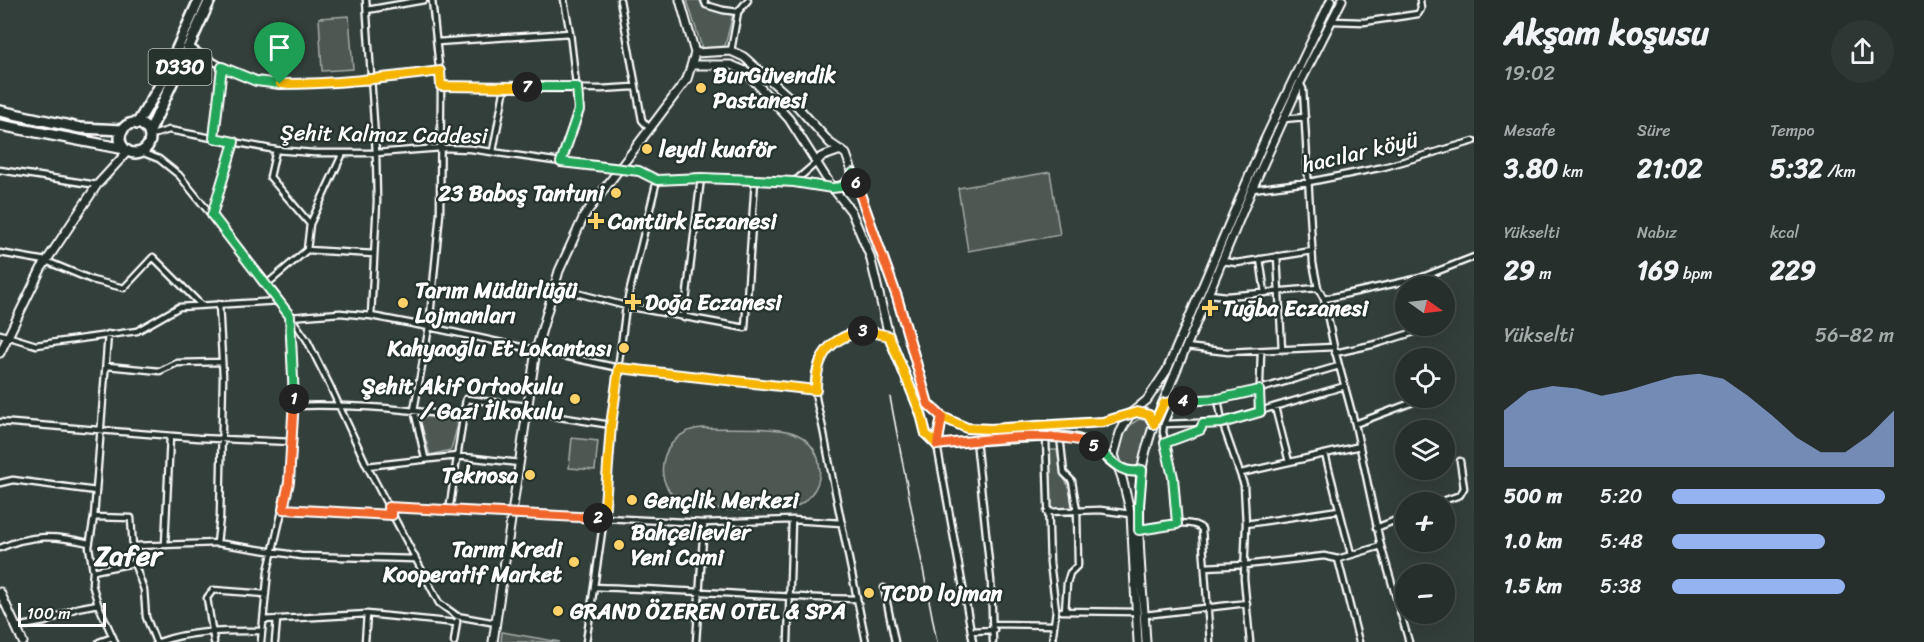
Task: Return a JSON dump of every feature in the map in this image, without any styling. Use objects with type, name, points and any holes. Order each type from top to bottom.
[{"type":"highway","name":"D330","points":[[137,124],[162,82],[199,0]]},
{"type":"highway","name":"D330","points":[[141,152],[147,146],[149,135],[210,0]]},
{"type":"highway","points":[[0,111],[80,128],[123,130]]},
{"type":"highway","points":[[127,150],[121,142],[123,130],[129,125],[137,124],[144,127],[149,135]]},
{"type":"highway","points":[[0,125],[141,152]]},
{"type":"main road","points":[[493,642],[537,350],[554,287],[562,262],[584,216],[687,79],[695,53],[680,0]]},
{"type":"main road","points":[[1146,642],[1131,514],[1114,454],[1119,433],[1130,414],[1147,400],[1167,370],[1265,139],[1331,0]]},
{"type":"main road","points":[[1138,642],[1141,614],[1139,505],[1142,470],[1154,424],[1252,189],[1300,83],[1342,0]]},
{"type":"main road","points":[[695,53],[731,51],[744,57],[788,96],[830,143],[846,154],[897,297],[928,404],[942,417],[967,428],[991,429],[1103,422],[1130,414],[1144,413],[1149,415],[1154,424]]},
{"type":"main road","points":[[693,65],[731,66],[745,71],[789,119],[832,188],[851,211],[870,256],[889,336],[921,414],[926,434],[937,445]]},
{"type":"main road","points":[[0,353],[46,261],[97,185],[127,150]]},
{"type":"main road","points":[[816,163],[821,156],[841,150]]},
{"type":"main road","points":[[832,188],[841,187],[848,182],[853,173]]},
{"type":"main road","points":[[937,445],[942,417]]},
{"type":"main road","points":[[937,445],[976,440],[1060,436],[1078,438],[1102,452],[1118,468],[1128,472],[1142,470]]},
{"type":"main road","points":[[0,592],[23,642]]},
{"type":"street","points":[[366,0],[376,153],[371,316]]},
{"type":"street","points":[[367,10],[424,0]]},
{"type":"street","points":[[425,458],[414,410],[429,327],[440,213],[441,86],[432,0]]},
{"type":"street","points":[[561,162],[579,110],[564,0]]},
{"type":"street","points":[[620,0],[634,87],[642,120],[650,129]]},
{"type":"street","points":[[704,0],[706,4],[723,10],[738,12]]},
{"type":"street","points":[[731,51],[738,12],[748,0]]},
{"type":"street","points":[[1332,21],[1364,22],[1418,14],[1419,0]]},
{"type":"street","points":[[438,42],[570,33]]},
{"type":"street","points":[[189,46],[222,67],[256,81],[280,84],[321,84],[371,80],[440,71]]},
{"type":"street","points":[[214,138],[222,67]]},
{"type":"street","points":[[1300,83],[1303,89],[1305,117],[1311,251],[1318,288],[1324,299],[1360,446],[1376,528],[1408,642]]},
{"type":"street","points":[[441,86],[634,87]]},
{"type":"street","points":[[493,151],[504,87]]},
{"type":"street","points":[[1284,118],[1305,117]]},
{"type":"street","name":"Şehit Kalmaz Caddesi","points":[[149,135],[169,130],[276,150],[376,153],[441,148],[493,151],[639,171],[657,180]]},
{"type":"street","name":"hacılar köyü","points":[[1252,189],[1309,182],[1392,166],[1418,156],[1474,141]]},
{"type":"street","points":[[212,215],[234,142]]},
{"type":"street","points":[[276,150],[270,177],[310,224]]},
{"type":"street","points":[[141,152],[159,159],[179,175],[267,284],[306,340],[339,404],[367,466],[439,603],[457,616],[496,623]]},
{"type":"street","points":[[267,284],[307,250],[310,224],[343,153]]},
{"type":"street","points":[[794,182],[816,163]]},
{"type":"street","points":[[0,170],[97,185]]},
{"type":"street","points":[[586,642],[604,518],[611,425],[626,306],[657,180],[701,178],[755,180],[794,182],[832,188]]},
{"type":"street","points":[[684,318],[701,178]]},
{"type":"street","points":[[554,287],[626,306],[745,328],[755,180]]},
{"type":"street","points":[[307,250],[374,254]]},
{"type":"street","points":[[1222,261],[1233,263],[1311,251]]},
{"type":"street","points":[[0,253],[46,261],[92,280],[124,288],[153,257],[201,305]]},
{"type":"street","points":[[1277,256],[1282,350]]},
{"type":"street","points":[[1324,299],[1420,278],[1474,257]]},
{"type":"street","points":[[1260,259],[1265,293]]},
{"type":"street","points":[[1209,294],[1221,296],[1318,288]]},
{"type":"street","points":[[0,334],[36,345],[137,331],[179,307],[279,301]]},
{"type":"street","points":[[217,543],[220,517],[223,377],[219,304]]},
{"type":"street","points":[[290,316],[340,313],[371,316],[619,368],[816,390]]},
{"type":"street","points":[[261,642],[273,552],[289,482],[294,406],[290,316]]},
{"type":"street","points":[[866,642],[816,390],[816,372],[825,353],[835,340],[867,331],[889,336]]},
{"type":"street","points":[[99,642],[114,640],[92,584],[93,571],[89,543],[94,518],[108,334]]},
{"type":"street","points":[[1186,346],[1207,350],[1335,350],[1376,344],[1402,336]]},
{"type":"street","points":[[1260,412],[1261,351]]},
{"type":"street","points":[[106,366],[160,371],[177,363],[221,362]]},
{"type":"street","points":[[1164,403],[1218,399],[1259,390],[1339,366]]},
{"type":"street","points":[[1164,424],[1222,423],[1345,386]]},
{"type":"street","points":[[449,511],[466,399],[611,425]]},
{"type":"street","points":[[1218,399],[1222,423],[1244,485],[1246,524],[1244,578],[1250,642]]},
{"type":"street","points":[[1173,402],[1164,424],[1165,443],[1173,477],[1177,524]]},
{"type":"street","points":[[294,406],[339,404],[414,410],[463,417]]},
{"type":"street","points":[[1275,407],[1289,462]]},
{"type":"street","points":[[1355,424],[1397,408]]},
{"type":"street","points":[[0,422],[170,436],[292,442]]},
{"type":"street","points":[[1165,443],[1200,430],[1203,424]]},
{"type":"street","points":[[165,545],[170,436]]},
{"type":"street","points":[[1060,436],[1064,473],[1072,481],[1077,511],[1077,565],[1070,573],[1067,583],[1065,611]]},
{"type":"street","points":[[1046,437],[1047,512],[1056,610],[1052,642]]},
{"type":"street","points":[[976,440],[991,581],[993,642]]},
{"type":"street","points":[[937,445],[973,642]]},
{"type":"street","points":[[1241,473],[1360,446]]},
{"type":"street","points":[[1324,454],[1351,554]]},
{"type":"street","points":[[367,466],[456,456],[520,463]]},
{"type":"street","points":[[1455,497],[1460,495],[1464,488],[1460,461]]},
{"type":"street","points":[[0,483],[13,480],[96,491]]},
{"type":"street","points":[[388,507],[704,523],[792,520],[842,523]]},
{"type":"street","points":[[283,509],[392,515]]},
{"type":"street","points":[[1047,512],[1100,510],[1131,514]]},
{"type":"street","points":[[1246,524],[1339,510]]},
{"type":"street","points":[[94,518],[131,518],[134,563],[144,590],[146,617],[158,642],[172,637],[212,631],[262,631]]},
{"type":"street","points":[[788,642],[792,520]]},
{"type":"street","points":[[1376,528],[1395,520]]},
{"type":"street","points":[[696,642],[704,523]]},
{"type":"street","points":[[1139,530],[1177,524],[1198,525],[1202,530],[1210,642]]},
{"type":"street","points":[[0,548],[19,539],[37,537],[71,539],[89,543]]},
{"type":"street","points":[[133,546],[217,543],[301,556],[415,558]]},
{"type":"street","points":[[1204,567],[1246,565],[1324,556],[1338,559],[1381,546]]},
{"type":"street","points":[[1338,559],[1359,642]]},
{"type":"street","points":[[93,571],[134,563]]},
{"type":"street","points":[[594,586],[699,590],[789,597],[857,598]]},
{"type":"street","points":[[884,588],[895,642]]},
{"type":"street","points":[[214,642],[207,598],[213,590],[266,594]]},
{"type":"street","points":[[1056,610],[1141,614],[1246,603]]},
{"type":"street","points":[[16,627],[45,622],[77,608],[98,604]]},
{"type":"street","points":[[263,620],[367,614],[457,623]]},
{"type":"street","points":[[364,642],[367,614]]},
{"type":"street","points":[[454,642],[457,616]]},
{"type":"street","points":[[275,642],[277,619]]},
{"type":"street","points":[[971,631],[994,627],[1054,625]]},
{"type":"shaded area","points":[[687,0],[702,0],[704,5],[733,14],[725,46],[702,48]]},
{"type":"shaded area","points":[[349,16],[353,69],[322,71],[319,18]]},
{"type":"shaded area","points":[[1050,172],[1060,235],[968,251],[958,188]]},
{"type":"shaded area","points":[[421,416],[455,420],[458,424],[451,450],[430,455],[420,420]]},
{"type":"shaded area","points":[[1139,419],[1148,421],[1151,427],[1137,468],[1134,469],[1122,466],[1119,453],[1125,433]]},
{"type":"shaded area","points":[[703,428],[775,429],[802,437],[814,450],[820,466],[815,489],[801,504],[783,510],[714,509],[684,504],[669,490],[664,479],[665,455],[679,436],[690,430]]},
{"type":"shaded area","points":[[572,438],[598,441],[595,470],[569,468]]},
{"type":"shaded area","points":[[1049,450],[1057,450],[1061,474],[1070,488],[1072,509],[1050,509]]},
{"type":"shaded area","points":[[502,632],[560,642],[501,642]]},
{"type":"railway","points":[[890,397],[937,642]]},
{"type":"place","name":"BurGüvendik Pastanesi","points":[[701,88]]},
{"type":"place","name":"leydi kuaför","points":[[647,149]]},
{"type":"place","name":"23 Baboş Tantuni","points":[[616,193]]},
{"type":"place","name":"Cantürk Eczanesi","points":[[596,221]]},
{"type":"place","name":"Doğa Eczanesi","points":[[633,302]]},
{"type":"place","name":"Tarım Müdürlüğü Lojmanları","points":[[403,303]]},
{"type":"place","name":"Tuğba Eczanesi","points":[[1210,308]]},
{"type":"place","name":"Kahyaoğlu Et Lokantası","points":[[624,348]]},
{"type":"place","name":"Şehit Akif Ortaokulu / Gazi İlkokulu","points":[[575,399]]},
{"type":"place","name":"Teknosa","points":[[530,475]]},
{"type":"place","name":"Gençlik Merkezi","points":[[632,500]]},
{"type":"place","name":"Bahçelievler Yeni Cami","points":[[619,545]]},
{"type":"place","name":"Tarım Kredi Kooperatif Market","points":[[574,562]]},
{"type":"place","name":"TCDD lojman","points":[[869,593]]},
{"type":"place","name":"GRAND ÖZEREN OTEL & SPA","points":[[558,611]]},
{"type":"district","name":"Zafer","points":[[128,555]]},
{"type":"route","points":[[280,84],[256,81],[222,67],[214,138],[234,142],[212,215],[290,316],[294,406],[289,482],[283,509],[392,515],[388,507],[604,518],[611,425],[619,368],[816,390],[816,372],[825,353],[835,340],[867,331],[889,336],[921,414],[926,434],[937,445],[942,417],[967,428],[991,429],[1103,422],[1137,412],[1149,415],[1154,424],[1164,403],[1218,399],[1259,390],[1260,412],[1222,423],[1203,424],[1200,430],[1165,443],[1173,477],[1177,524],[1139,530],[1142,470],[1128,472],[1118,468],[1102,452],[1078,438],[1060,436],[976,440],[937,445],[940,433],[942,417],[928,404],[897,297],[853,173],[848,182],[841,187],[832,188],[794,182],[755,180],[701,178],[657,180],[639,171],[561,162],[579,110],[577,87],[441,86],[440,71],[371,80],[321,84],[280,84]]}]
